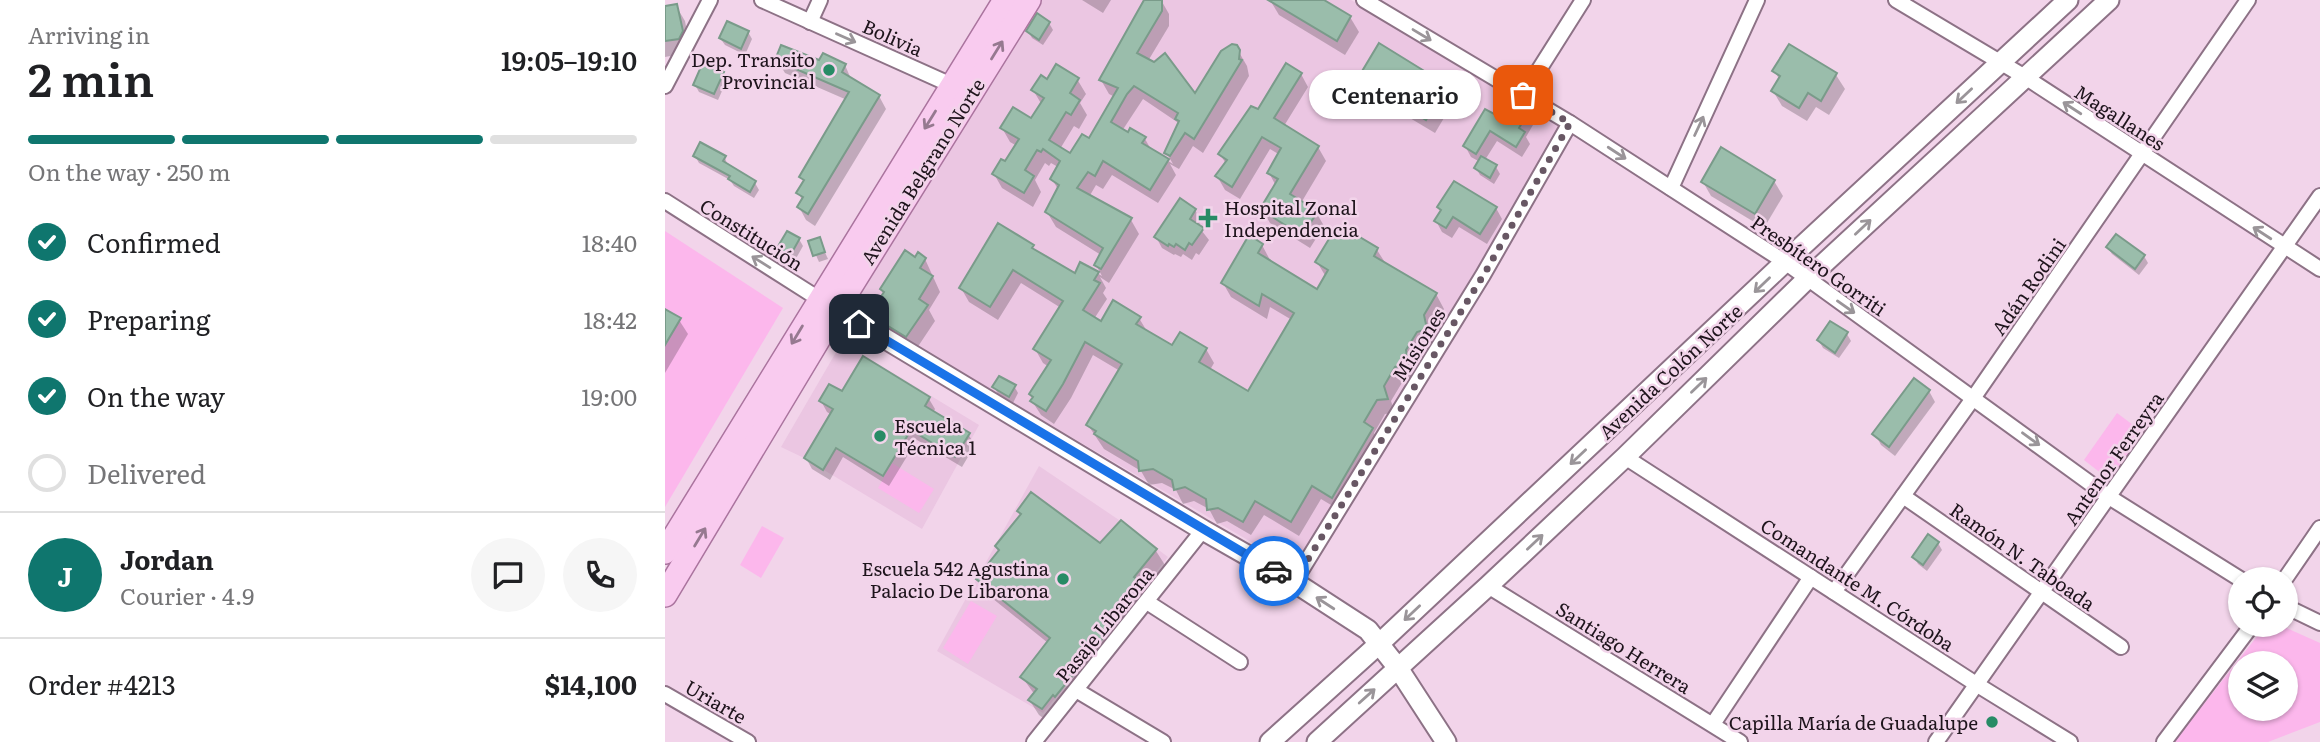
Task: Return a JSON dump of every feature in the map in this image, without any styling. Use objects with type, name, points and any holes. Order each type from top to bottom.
[{"type":"main road","name":"Avenida Belgrano Norte","points":[[961,89],[1005,0]]},
{"type":"main road","name":"Avenida Belgrano Norte","points":[[665,552],[827,304],[961,89],[1029,0]]},
{"type":"main road","name":"Avenida Colón Norte","points":[[1271,742],[2068,0]]},
{"type":"main road","name":"Avenida Colón Norte","points":[[1317,742],[1488,586],[1807,279],[2109,0]]},
{"type":"main road","name":"Avenida Belgrano Norte","points":[[665,595],[827,304]]},
{"type":"main road","points":[[827,304],[1294,582],[1367,630],[1398,668],[1446,742]]},
{"type":"street","points":[[665,86],[710,0]]},
{"type":"street","name":"Bolivia","points":[[761,0],[961,89]]},
{"type":"street","points":[[810,22],[820,0]]},
{"type":"street","name":"Presbítero Gorriti","points":[[1364,0],[1570,123],[1785,262],[2109,496],[2228,571]]},
{"type":"street","points":[[1523,95],[1583,0]]},
{"type":"street","points":[[1671,188],[1757,0]]},
{"type":"street","name":"Magallanes","points":[[1896,0],[2001,62],[2320,270]]},
{"type":"street","name":"Adán Rodini","points":[[1834,592],[1974,397],[2248,0]]},
{"type":"street","name":"Misiones","points":[[1294,582],[1486,271],[1570,123]]},
{"type":"street","name":"Antenor Ferreyra","points":[[1936,742],[2320,196]]},
{"type":"street","name":"Constitución","points":[[665,201],[827,304]]},
{"type":"street","name":"Comandante M. Córdoba","points":[[1625,457],[2070,742]]},
{"type":"street","name":"Ramón N. Taboada","points":[[1903,496],[2121,647]]},
{"type":"street","points":[[2293,567],[2320,528]]},
{"type":"street","name":"Pasaje Libarona","points":[[1034,742],[1203,530]]},
{"type":"street","points":[[1713,724],[1811,577]]},
{"type":"street","name":"Santiago Herrera","points":[[1488,586],[1740,742]]},
{"type":"street","points":[[1147,603],[1240,662]]},
{"type":"street","points":[[2298,613],[2320,624]]},
{"type":"street","points":[[2164,742],[2243,637]]},
{"type":"street","points":[[1076,690],[1163,742]]},
{"type":"street","name":"Uriarte","points":[[665,694],[748,742]]},
{"type":"shaded area","name":"Hospital Zonal Independencia","points":[[1039,0],[1351,0],[1564,126],[1294,567],[852,309]]},
{"type":"shaded area","points":[[665,231],[783,308],[665,507]]},
{"type":"shaded area","name":"Escuela Técnica 1","points":[[842,342],[979,425],[922,529],[781,447]]},
{"type":"shaded area","points":[[2117,413],[2145,434],[2111,481],[2084,460]]},
{"type":"shaded area","points":[[892,463],[934,489],[919,513],[878,488]]},
{"type":"shaded area","name":"Escuela 542 Agustina Palacio De Libarona","points":[[1039,466],[1168,557],[1043,713],[937,651]]},
{"type":"shaded area","points":[[762,526],[784,538],[761,578],[740,565]]},
{"type":"shaded area","points":[[971,601],[997,616],[968,664],[943,648]]},
{"type":"shaded area","points":[[2298,633],[2320,643],[2320,722],[2268,742],[2174,742],[2228,673],[2228,721],[2298,721],[2298,651],[2246,651],[2257,637],[2298,637]]},
{"type":"building","points":[[1144,0],[1162,0],[1162,11],[1137,53],[1154,62],[1165,53],[1195,93],[1221,51],[1232,44],[1237,45],[1240,50],[1239,59],[1242,60],[1194,139],[1185,133],[1170,156],[1164,153],[1179,121],[1175,119],[1178,113],[1134,86],[1127,94],[1111,122],[1128,132],[1130,128],[1146,137],[1142,143],[1169,159],[1150,190],[1103,161],[1095,176],[1088,172],[1077,188],[1132,218],[1101,269],[1094,265],[1103,248],[1045,212],[1059,185],[1050,179],[1060,161],[1043,149],[1041,152],[1037,150],[1025,170],[1034,176],[1024,193],[992,174],[1001,159],[1005,161],[1019,139],[1000,128],[1013,107],[1031,118],[1044,98],[1031,90],[1041,75],[1047,79],[1056,64],[1079,78],[1070,93],[1080,100],[1071,115],[1066,112],[1049,140],[1070,153],[1082,134],[1089,138],[1118,88],[1099,80]]},
{"type":"building","points":[[1268,0],[1324,0],[1351,16],[1337,41]]},
{"type":"building","points":[[677,4],[683,31],[679,39],[665,41],[665,6]]},
{"type":"building","points":[[1037,13],[1050,22],[1039,40],[1026,31]]},
{"type":"building","points":[[727,21],[749,31],[741,49],[719,38]]},
{"type":"building","points":[[1379,43],[1447,85],[1426,120],[1358,78]]},
{"type":"building","points":[[1789,44],[1837,73],[1821,101],[1808,93],[1799,108],[1771,91],[1780,76],[1772,71]]},
{"type":"building","points":[[781,45],[819,60],[823,53],[846,64],[842,72],[880,95],[808,214],[797,207],[803,197],[796,193],[804,180],[799,177],[849,92],[775,60]]},
{"type":"building","points":[[703,62],[724,72],[714,94],[693,85]]},
{"type":"building","points":[[1286,63],[1302,73],[1274,118],[1319,146],[1290,194],[1318,211],[1302,236],[1260,209],[1278,179],[1267,173],[1281,148],[1262,137],[1232,187],[1215,176],[1227,160],[1218,154],[1251,106],[1258,109]]},
{"type":"building","points":[[1506,99],[1528,113],[1519,128],[1525,132],[1516,147],[1490,131],[1476,154],[1463,146],[1485,109],[1496,115]]},
{"type":"building","points":[[700,142],[726,156],[723,161],[756,181],[750,192],[728,179],[730,176],[693,156]]},
{"type":"building","points":[[1721,147],[1775,180],[1755,214],[1701,182]]},
{"type":"building","points":[[1481,156],[1497,165],[1490,178],[1474,168]]},
{"type":"building","points":[[1454,181],[1497,207],[1480,234],[1453,217],[1446,228],[1434,221],[1441,210],[1437,207]]},
{"type":"building","points":[[1180,198],[1196,209],[1190,219],[1204,228],[1185,250],[1176,244],[1174,247],[1169,244],[1168,246],[1154,237]]},
{"type":"building","points":[[998,223],[1034,245],[1032,248],[1075,273],[1080,262],[1099,272],[1094,280],[1100,283],[1083,310],[1101,321],[1113,300],[1141,317],[1136,324],[1172,345],[1180,332],[1207,348],[1199,362],[1248,391],[1294,313],[1262,294],[1259,306],[1221,283],[1249,235],[1263,244],[1258,253],[1317,289],[1328,270],[1315,262],[1335,229],[1345,235],[1348,230],[1378,248],[1374,256],[1437,293],[1424,315],[1427,329],[1417,332],[1406,350],[1408,364],[1395,367],[1384,386],[1388,399],[1377,400],[1364,422],[1373,428],[1332,498],[1312,486],[1291,522],[1255,501],[1243,522],[1218,508],[1207,510],[1206,499],[1185,487],[1174,490],[1172,480],[1153,469],[1139,471],[1138,461],[1094,434],[1096,431],[1086,425],[1122,364],[1085,342],[1046,411],[1030,401],[1033,397],[1029,394],[1051,360],[1033,349],[1063,301],[1013,270],[990,307],[959,288]]},
{"type":"building","points":[[787,231],[800,238],[790,256],[777,248]]},
{"type":"building","points":[[2116,234],[2145,255],[2135,269],[2106,247]]},
{"type":"building","points":[[820,237],[825,252],[813,256],[808,241]]},
{"type":"building","points":[[905,250],[915,257],[918,252],[926,258],[920,268],[933,276],[919,299],[928,305],[906,337],[880,321],[884,315],[873,308],[884,292],[880,289]]},
{"type":"building","points":[[665,309],[681,318],[665,345]]},
{"type":"building","points":[[1830,321],[1848,332],[1835,353],[1817,340]]},
{"type":"building","points":[[863,356],[930,397],[925,406],[970,433],[955,457],[911,430],[883,476],[836,448],[823,470],[804,458],[833,409],[819,401],[829,384],[842,391]]},
{"type":"building","points":[[999,376],[1016,385],[1009,397],[992,387]]},
{"type":"building","points":[[1914,378],[1930,390],[1889,447],[1872,434]]},
{"type":"building","name":"Escuela 542 Agustina Palacio De Libarona","points":[[1031,492],[1100,543],[1121,520],[1157,549],[1134,577],[1138,580],[1126,595],[1133,601],[1055,697],[1053,695],[1042,709],[1028,700],[1037,689],[1020,677],[1050,638],[976,579],[999,550],[995,546],[1021,514],[1017,511]]},
{"type":"building","points":[[1928,534],[1939,542],[1923,565],[1912,557]]},
{"type":"way so far","points":[[1274,571],[1294,582],[1486,271],[1570,123],[1523,95]]},
{"type":"place","name":"Dep. Transito Provincial","points":[[829,70]]},
{"type":"place","name":"Centenario","points":[[1523,95]]},
{"type":"place","name":"Hospital Zonal Independencia","points":[[1208,218]]},
{"type":"place","name":"Escuela Técnica 1","points":[[880,436]]},
{"type":"place","name":"Escuela 542 Agustina Palacio De Libarona","points":[[1063,579]]},
{"type":"place","name":"Capilla María de Guadalupe","points":[[1992,722]]},
{"type":"route","points":[[859,324],[1274,571]]}]
